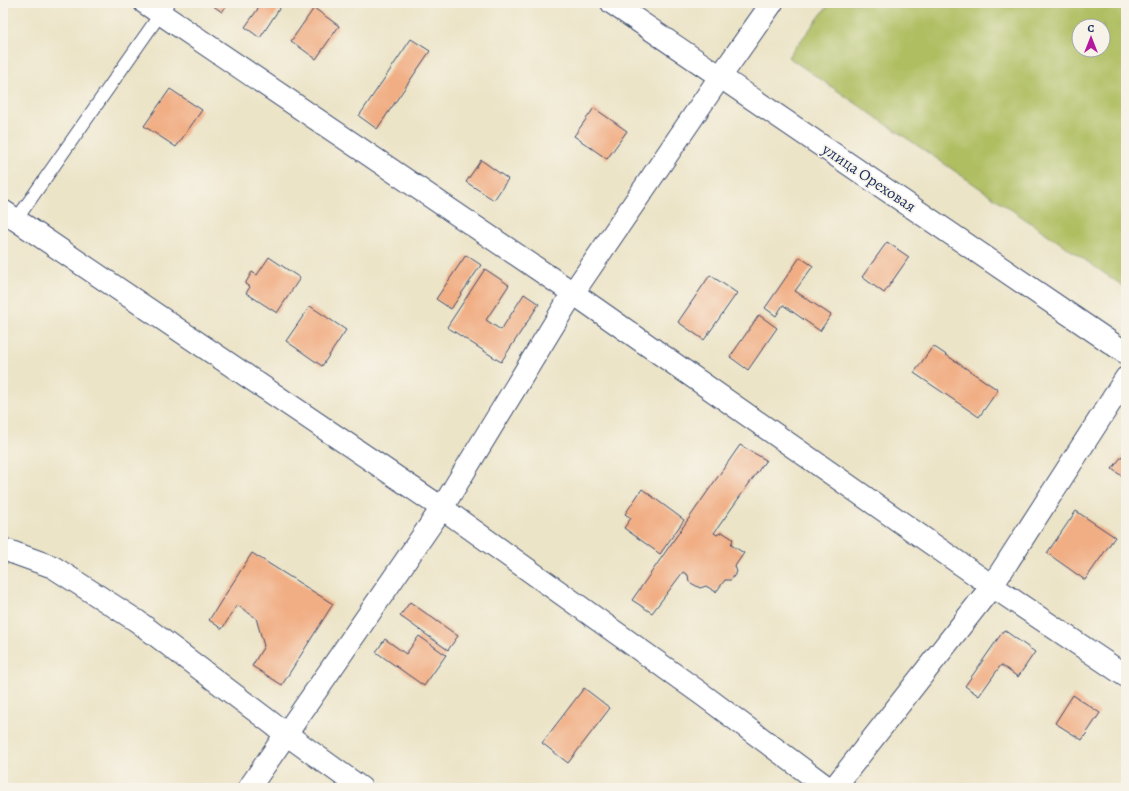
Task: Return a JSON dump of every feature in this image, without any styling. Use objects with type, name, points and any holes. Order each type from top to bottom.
[{"type":"street","name":"улица Ореховая","points":[[612,3],[1126,353]]},
{"type":"street","points":[[249,788],[442,508],[573,293],[772,3]]},
{"type":"street","points":[[158,6],[573,293],[992,586],[1126,676]]},
{"type":"street","points":[[9,216],[442,508],[703,695],[828,788]]},
{"type":"street","points":[[834,788],[992,586],[1126,378]]},
{"type":"street","points":[[3,549],[53,567],[137,621],[286,734],[361,788]]},
{"type":"lane","points":[[9,216],[158,6]]},
{"type":"green space","points":[[830,3],[1126,3],[1126,288],[788,57]]},
{"type":"building","points":[[209,3],[228,3],[222,12]]},
{"type":"building","points":[[256,3],[283,3],[260,38],[245,27],[260,6]]},
{"type":"building","points":[[314,8],[339,26],[316,59],[291,41]]},
{"type":"building","points":[[411,39],[430,51],[377,129],[359,116]]},
{"type":"building","points":[[170,89],[202,110],[176,147],[144,126]]},
{"type":"building","points":[[594,108],[627,131],[607,159],[574,136]]},
{"type":"building","points":[[481,160],[508,179],[494,200],[466,182]]},
{"type":"building","points":[[887,242],[909,257],[884,293],[862,277]]},
{"type":"building","points":[[466,255],[481,265],[451,309],[436,299]]},
{"type":"building","points":[[269,257],[300,278],[277,313],[246,293],[250,287],[245,284],[252,272],[257,275]]},
{"type":"building","points":[[800,257],[813,266],[795,291],[831,315],[820,331],[783,305],[776,316],[765,308]]},
{"type":"building","points":[[485,269],[509,285],[486,320],[501,330],[524,294],[539,304],[501,362],[447,327]]},
{"type":"building","points":[[710,275],[737,293],[704,340],[678,322]]},
{"type":"building","points":[[310,306],[346,330],[322,366],[286,341]]},
{"type":"building","points":[[759,315],[777,328],[748,370],[730,357]]},
{"type":"building","points":[[933,346],[998,390],[979,417],[914,373]]},
{"type":"building","points":[[740,445],[766,460],[714,533],[717,535],[722,532],[733,539],[731,545],[744,553],[735,566],[737,572],[731,580],[725,580],[716,592],[706,586],[700,588],[689,582],[688,575],[683,572],[652,613],[632,600]]},
{"type":"building","points":[[1122,456],[1126,459],[1126,479],[1112,469]]},
{"type":"building","points":[[642,489],[684,520],[660,554],[624,528],[631,518],[625,514]]},
{"type":"building","points":[[1076,511],[1115,537],[1085,580],[1047,553]]},
{"type":"building","points":[[252,553],[333,604],[282,685],[252,666],[264,646],[256,618],[237,605],[222,629],[209,620]]},
{"type":"building","points":[[410,602],[458,636],[448,650],[400,616]]},
{"type":"building","points":[[1004,630],[1035,652],[1018,677],[1001,665],[979,696],[965,686]]},
{"type":"building","points":[[419,636],[446,655],[424,686],[376,652],[385,639],[406,654]]},
{"type":"building","points":[[584,688],[610,708],[568,763],[542,743]]},
{"type":"building","points":[[1073,695],[1100,713],[1082,740],[1055,723]]}]
